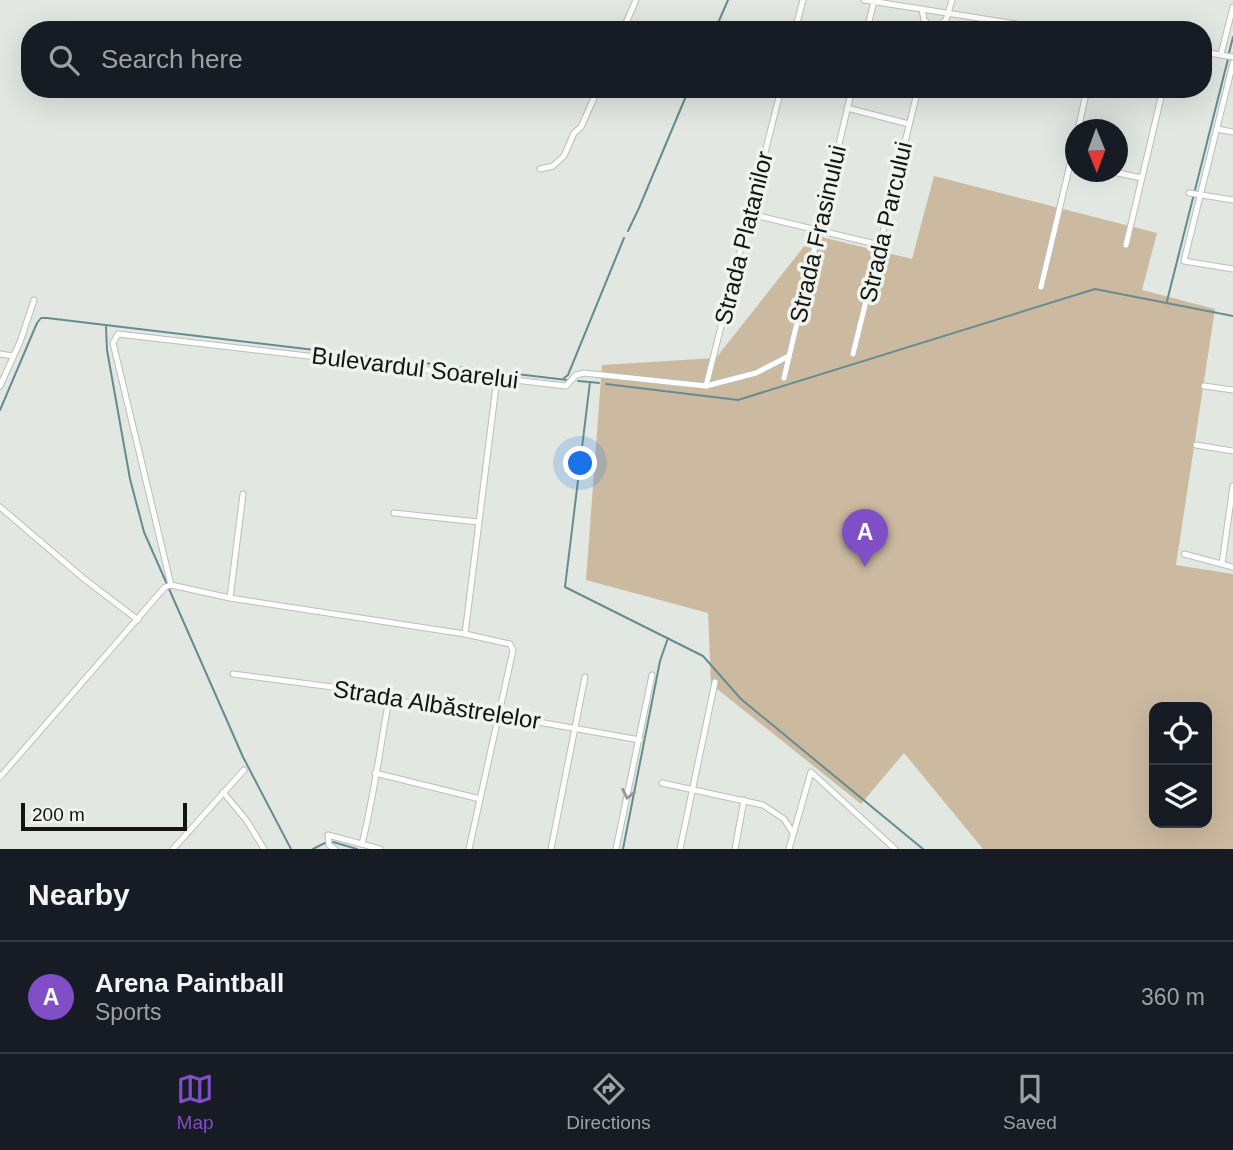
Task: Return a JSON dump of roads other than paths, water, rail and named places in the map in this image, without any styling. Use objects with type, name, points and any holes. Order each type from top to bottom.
[{"type":"street","points":[[628,21],[636,0]]},
{"type":"street","points":[[797,21],[803,0]]},
{"type":"street","points":[[864,0],[998,21]]},
{"type":"street","points":[[945,21],[952,0]]},
{"type":"street","points":[[869,21],[874,1]]},
{"type":"street","points":[[1233,7],[1229,57],[1217,129],[1195,194],[1184,261],[1233,269]]},
{"type":"street","points":[[922,9],[925,21]]},
{"type":"street","points":[[540,169],[553,166],[564,156],[594,98]]},
{"type":"street","name":"Strada Platanilor","points":[[706,386],[779,98]]},
{"type":"street","name":"Strada Frasinului","points":[[784,378],[850,98]]},
{"type":"street","name":"Strada Parcului","points":[[853,354],[916,98]]},
{"type":"street","points":[[1080,119],[1085,98]]},
{"type":"street","points":[[1126,245],[1161,98]]},
{"type":"street","points":[[847,108],[909,124]]},
{"type":"street","points":[[1217,129],[1233,132]]},
{"type":"street","points":[[1128,175],[1142,178]]},
{"type":"street","points":[[1041,287],[1068,182]]},
{"type":"street","points":[[1195,194],[1233,200]]},
{"type":"street","points":[[750,214],[880,245]]},
{"type":"street","points":[[0,386],[34,300]]},
{"type":"street","name":"Bulevardul Soarelui","points":[[171,585],[113,343],[118,334],[566,386],[576,375],[597,373],[706,386]]},
{"type":"street","points":[[0,354],[13,356]]},
{"type":"street","points":[[706,386],[756,373],[789,356]]},
{"type":"street","points":[[465,634],[497,378]]},
{"type":"street","points":[[1204,386],[1233,390]]},
{"type":"street","points":[[1196,445],[1233,451]]},
{"type":"street","points":[[1223,564],[1233,486]]},
{"type":"street","points":[[230,598],[243,494]]},
{"type":"street","points":[[0,507],[138,621]]},
{"type":"street","points":[[394,513],[478,522]]},
{"type":"street","points":[[1184,554],[1233,567]]},
{"type":"street","points":[[0,777],[165,587],[171,585],[230,598],[465,634],[503,642],[512,647],[469,849]]},
{"type":"street","name":"Strada Albăstrelelor","points":[[233,674],[340,688],[389,699],[640,740]]},
{"type":"street","points":[[616,849],[652,675]]},
{"type":"street","points":[[551,849],[584,677]]},
{"type":"street","points":[[680,849],[715,682]]},
{"type":"street","points":[[362,844],[374,795],[375,774],[389,699]]},
{"type":"street","points":[[173,849],[244,770]]},
{"type":"street","points":[[789,849],[811,772],[895,849]]},
{"type":"street","points":[[375,774],[480,799]]},
{"type":"street","points":[[662,783],[744,800],[776,811],[793,833]]},
{"type":"street","points":[[223,792],[247,821],[264,849]]},
{"type":"street","points":[[735,849],[744,800]]},
{"type":"street","points":[[335,849],[329,845],[328,835],[380,849]]},
{"type":"waterway","points":[[719,21],[728,0]]},
{"type":"waterway","points":[[1229,53],[1233,37]]},
{"type":"waterway","points":[[1167,301],[1228,59]]},
{"type":"waterway","points":[[628,231],[685,98]]},
{"type":"waterway","points":[[564,378],[568,375],[624,238]]},
{"type":"waterway","points":[[606,384],[738,400],[1095,289],[1233,316]]},
{"type":"waterway","points":[[0,410],[41,318],[567,380]]},
{"type":"waterway","points":[[106,327],[107,350],[130,479],[144,532],[243,757],[291,849]]},
{"type":"waterway","points":[[578,381],[589,382]]},
{"type":"waterway","points":[[599,383],[590,382],[565,587],[703,656],[741,699],[923,849]]},
{"type":"waterway","points":[[623,849],[660,661],[668,638]]},
{"type":"waterway","points":[[333,842],[357,849]]},
{"type":"waterway","points":[[313,849],[325,843]]},
{"type":"place","name":"Arena Paintball","points":[[865,567]]}]
